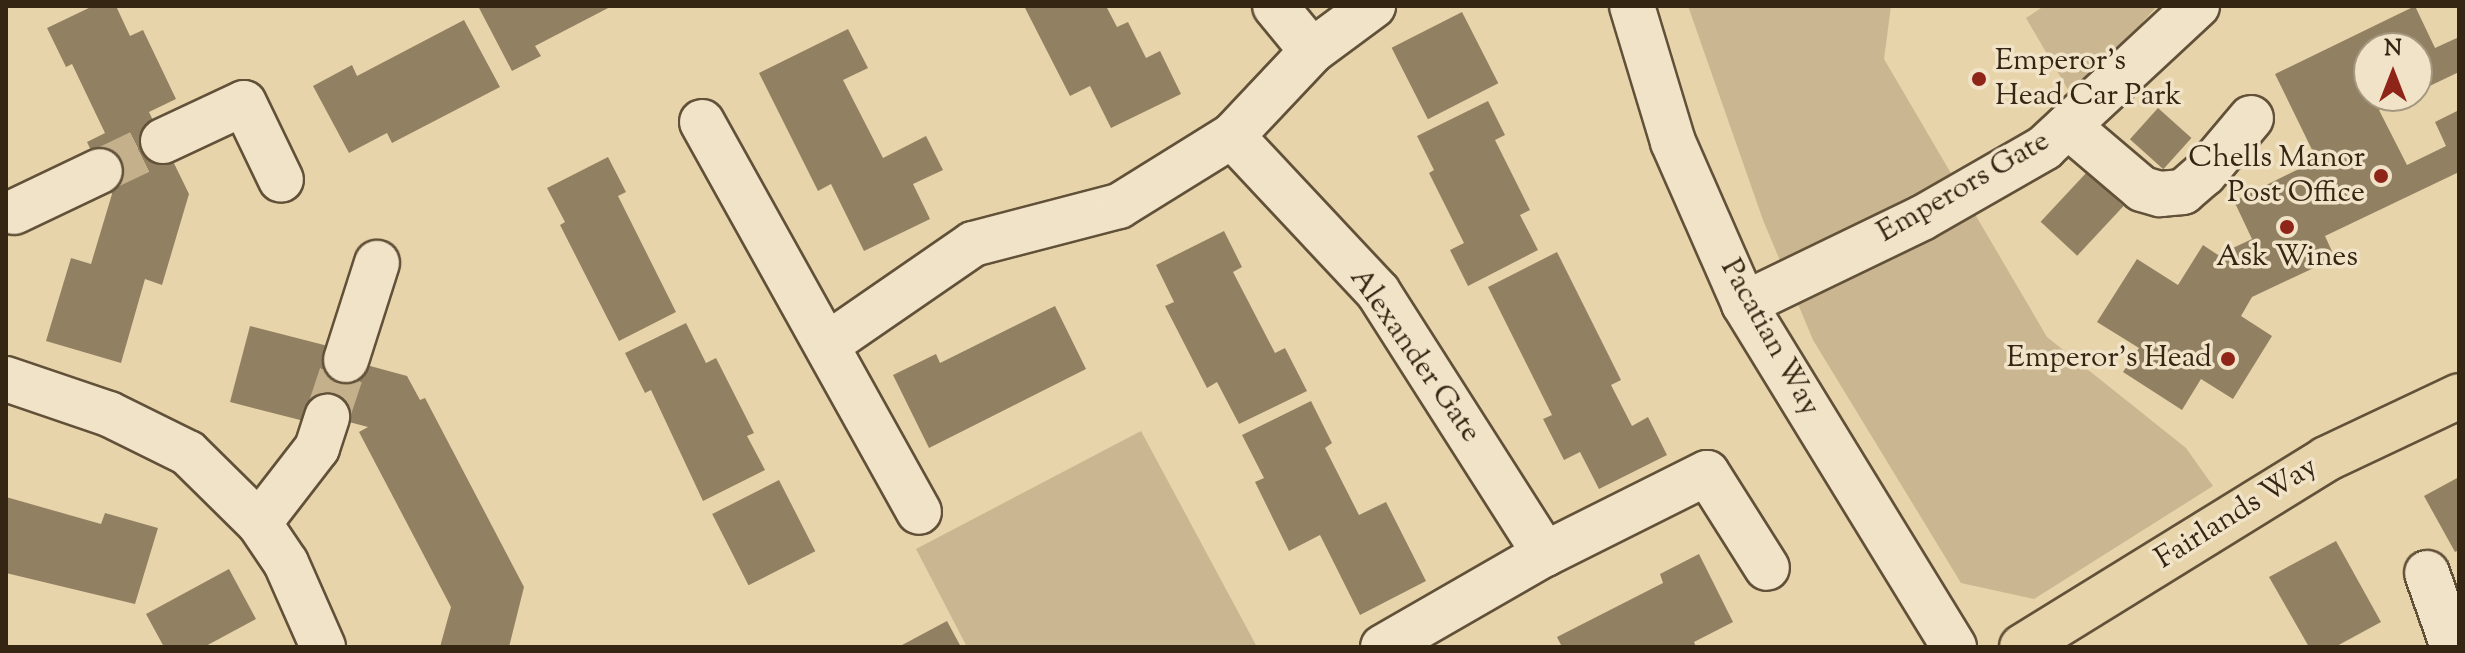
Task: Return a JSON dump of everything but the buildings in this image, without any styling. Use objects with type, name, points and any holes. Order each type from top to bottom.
[{"type":"main road","name":"Fairlands Way","points":[[2022,647],[2326,459],[2459,396]]},
{"type":"street","points":[[1275,6],[1312,51]]},
{"type":"street","points":[[828,344],[973,244],[1119,206],[1232,136],[1312,51],[1373,6]]},
{"type":"street","name":"Pacatian Way","points":[[1632,6],[1673,142],[1744,304],[1954,647]]},
{"type":"street","name":"Emperors Gate","points":[[1744,304],[1922,218],[2044,148],[2197,6]]},
{"type":"street","points":[[163,141],[244,103],[281,180]]},
{"type":"street","points":[[2068,126],[2142,189],[2160,194],[2183,192],[2204,174],[2251,118]]},
{"type":"street","points":[[702,122],[919,512]]},
{"type":"street","name":"Alexander Gate","points":[[1232,136],[1378,292],[1545,554]]},
{"type":"street","points":[[9,215],[100,171]]},
{"type":"street","points":[[346,360],[377,263]]},
{"type":"street","points":[[6,379],[109,414],[162,438],[219,480],[259,523],[286,563],[323,647]]},
{"type":"street","points":[[259,523],[317,448],[327,417]]},
{"type":"street","points":[[1384,647],[1545,554],[1707,473],[1767,568]]},
{"type":"street","points":[[2427,573],[2453,647]]},
{"type":"shaded area","points":[[1688,6],[1891,6],[1884,59],[2047,337],[2186,448],[2213,486],[2034,599],[1961,583],[1813,340],[1763,220]]},
{"type":"shaded area","points":[[2044,6],[2157,6],[2074,100],[2026,18]]},
{"type":"shaded area","points":[[1141,431],[1257,647],[967,647],[916,549]]},
{"type":"tunnel","points":[[100,171],[163,141]]},
{"type":"tunnel","points":[[327,417],[346,360]]},
{"type":"place","name":"Emperor's Head Car Park","points":[[1979,79]]},
{"type":"place","name":"Chells Manor Post Office","points":[[2381,176]]},
{"type":"place","name":"Ask Wines","points":[[2287,227]]},
{"type":"place","name":"Emperor's Head","points":[[2228,359]]}]
